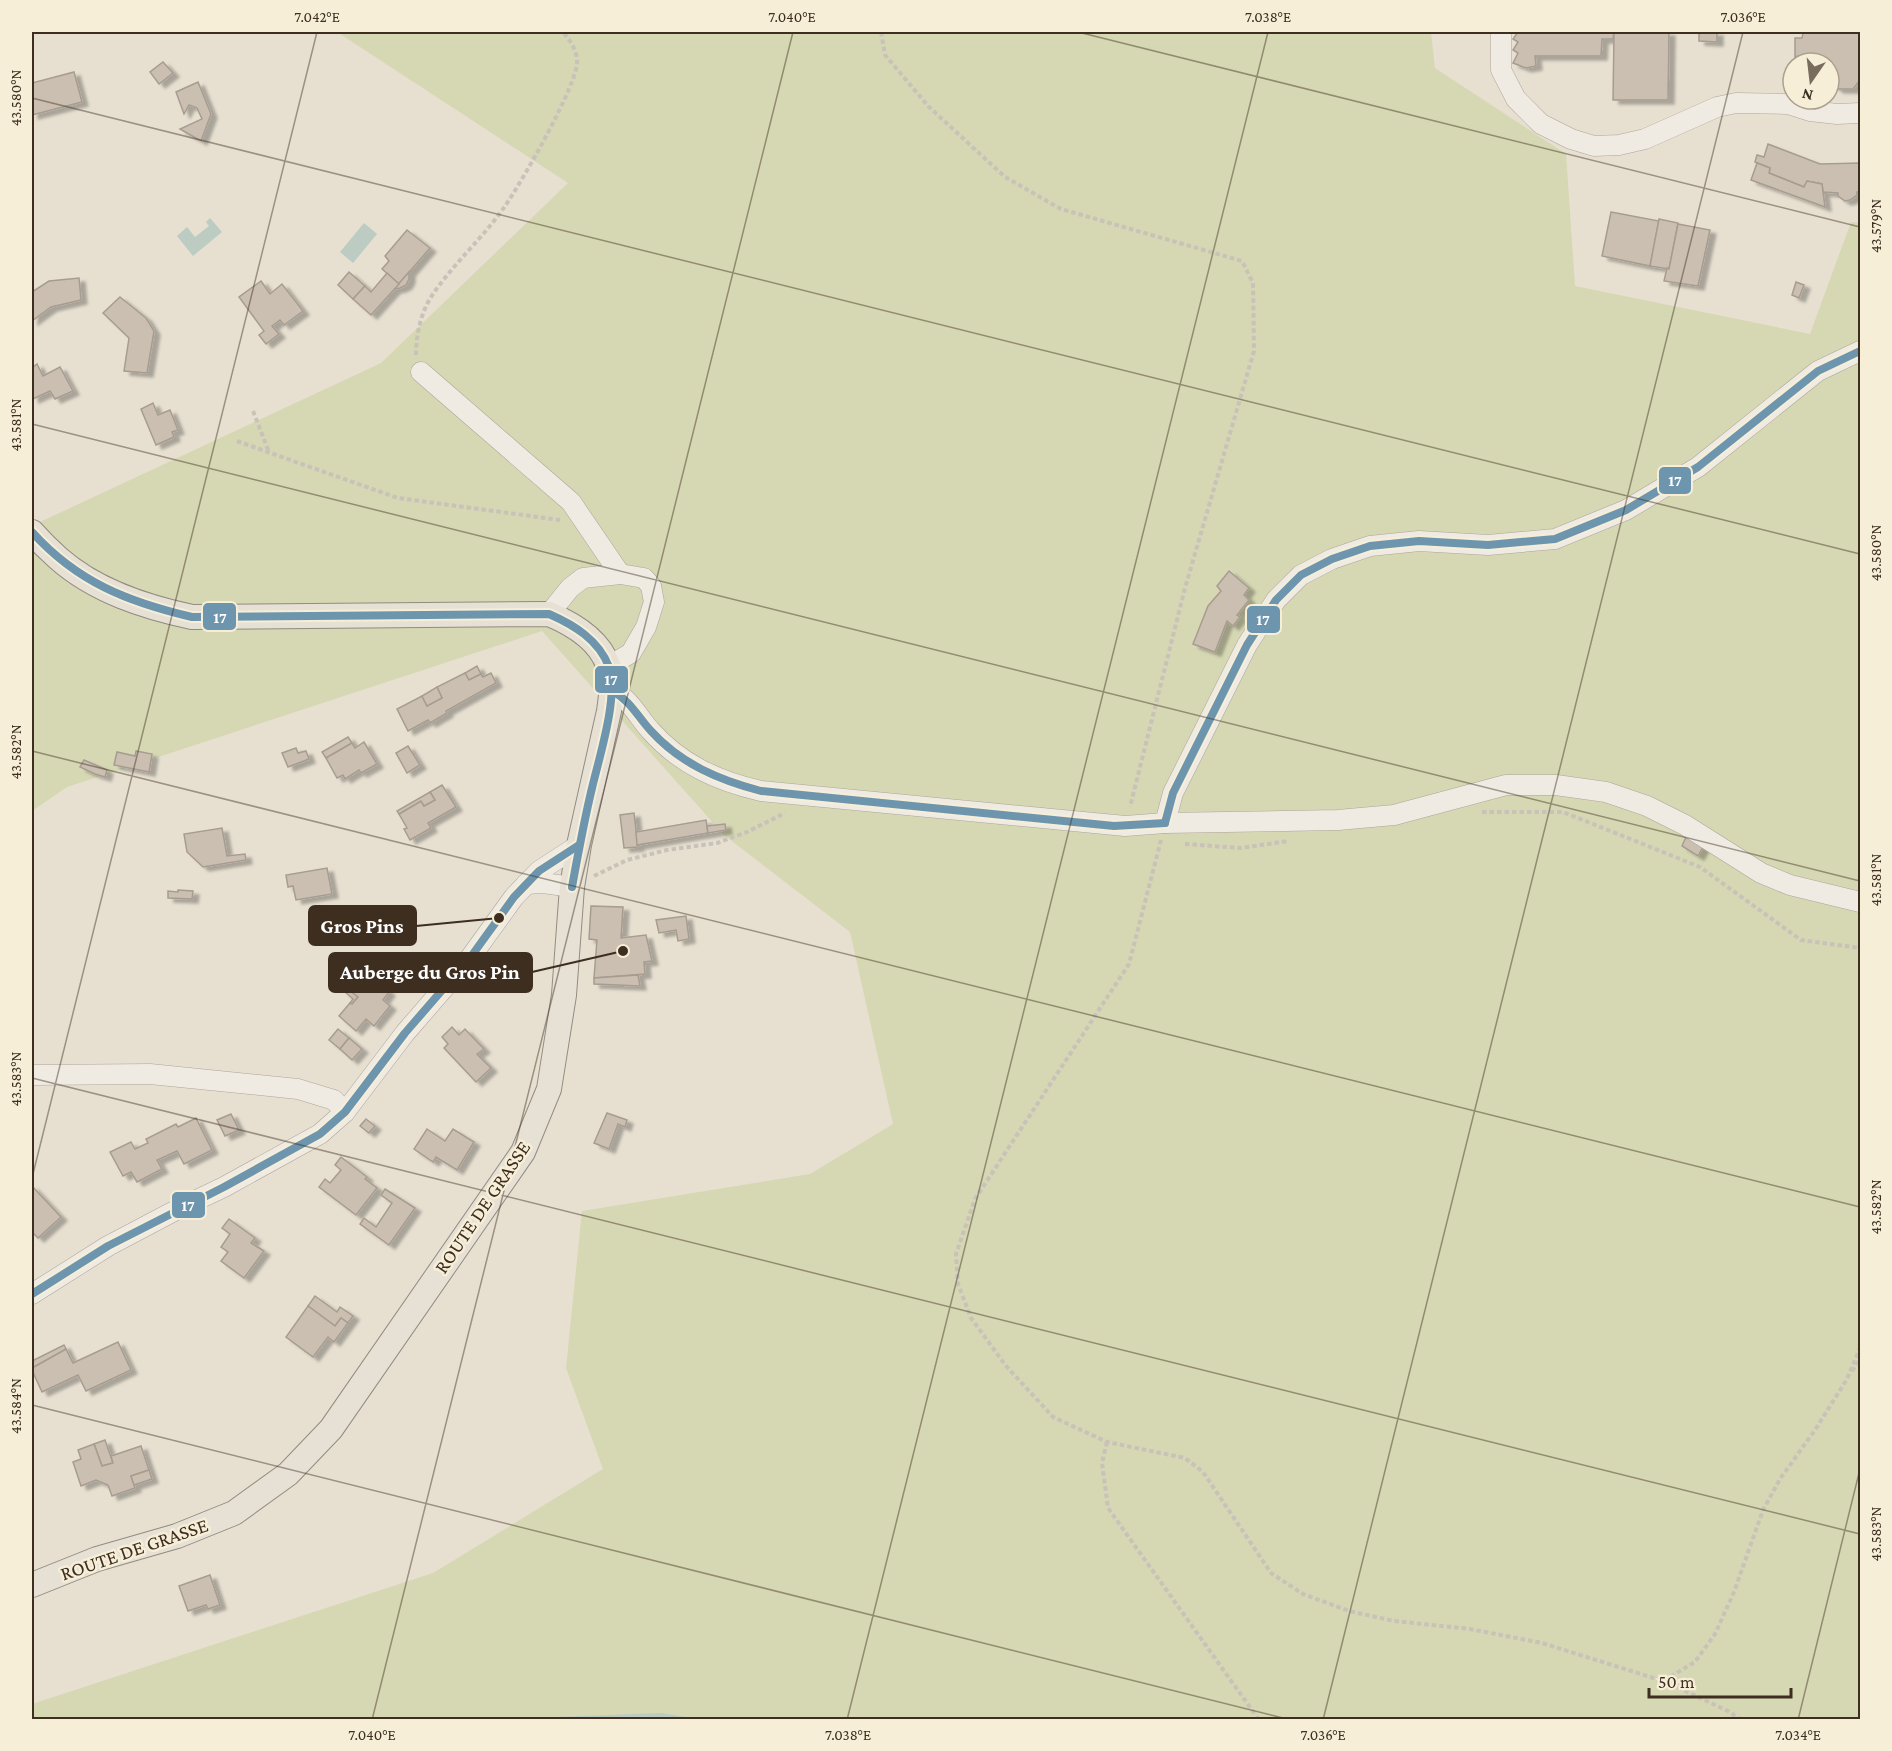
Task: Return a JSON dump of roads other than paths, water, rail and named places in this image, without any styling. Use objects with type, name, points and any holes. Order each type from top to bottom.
[{"type":"main road","name":"ROUTE DE GRASSE","points":[[32,532],[59,560],[88,579],[121,596],[192,617],[549,614],[583,632],[600,651],[609,666],[612,691],[572,887],[564,995],[549,1089],[523,1152],[331,1429],[288,1474],[234,1513],[177,1536],[97,1559],[32,1586]]},
{"type":"street","points":[[1501,32],[1501,70],[1516,99],[1541,124],[1571,139],[1594,146],[1619,145],[1646,139],[1717,107],[1736,103],[1788,104],[1810,111],[1837,114],[1860,113]]},
{"type":"street","points":[[1165,823],[1173,794],[1246,645],[1276,600],[1301,575],[1332,559],[1370,546],[1419,541],[1488,545],[1555,539],[1626,510],[1698,467],[1818,371],[1860,351]]},
{"type":"street","points":[[421,372],[571,502],[620,574]]},
{"type":"street","points":[[549,614],[570,588],[583,578],[620,574],[644,578],[651,586],[654,602],[646,627],[631,653],[609,666]]},
{"type":"street","points":[[612,691],[623,697],[650,730],[675,754],[709,775],[760,791],[1125,826],[1165,823],[1338,820],[1394,815],[1506,786],[1556,785],[1606,792],[1647,806],[1685,825],[1761,873],[1790,885],[1860,902]]},
{"type":"street","points":[[32,1294],[108,1246],[224,1187],[320,1134],[345,1112],[405,1033],[470,958],[514,897],[539,872],[579,845]]},
{"type":"street","points":[[526,884],[543,883],[572,887]]},
{"type":"street","points":[[32,1075],[150,1074],[298,1089],[334,1100],[345,1112]]},
{"type":"waterway","points":[[557,1720],[661,1716],[685,1720]]},
{"type":"place","name":"Gros Pins","points":[[499,918]]},
{"type":"place","name":"Auberge du Gros Pin","points":[[623,951]]}]
